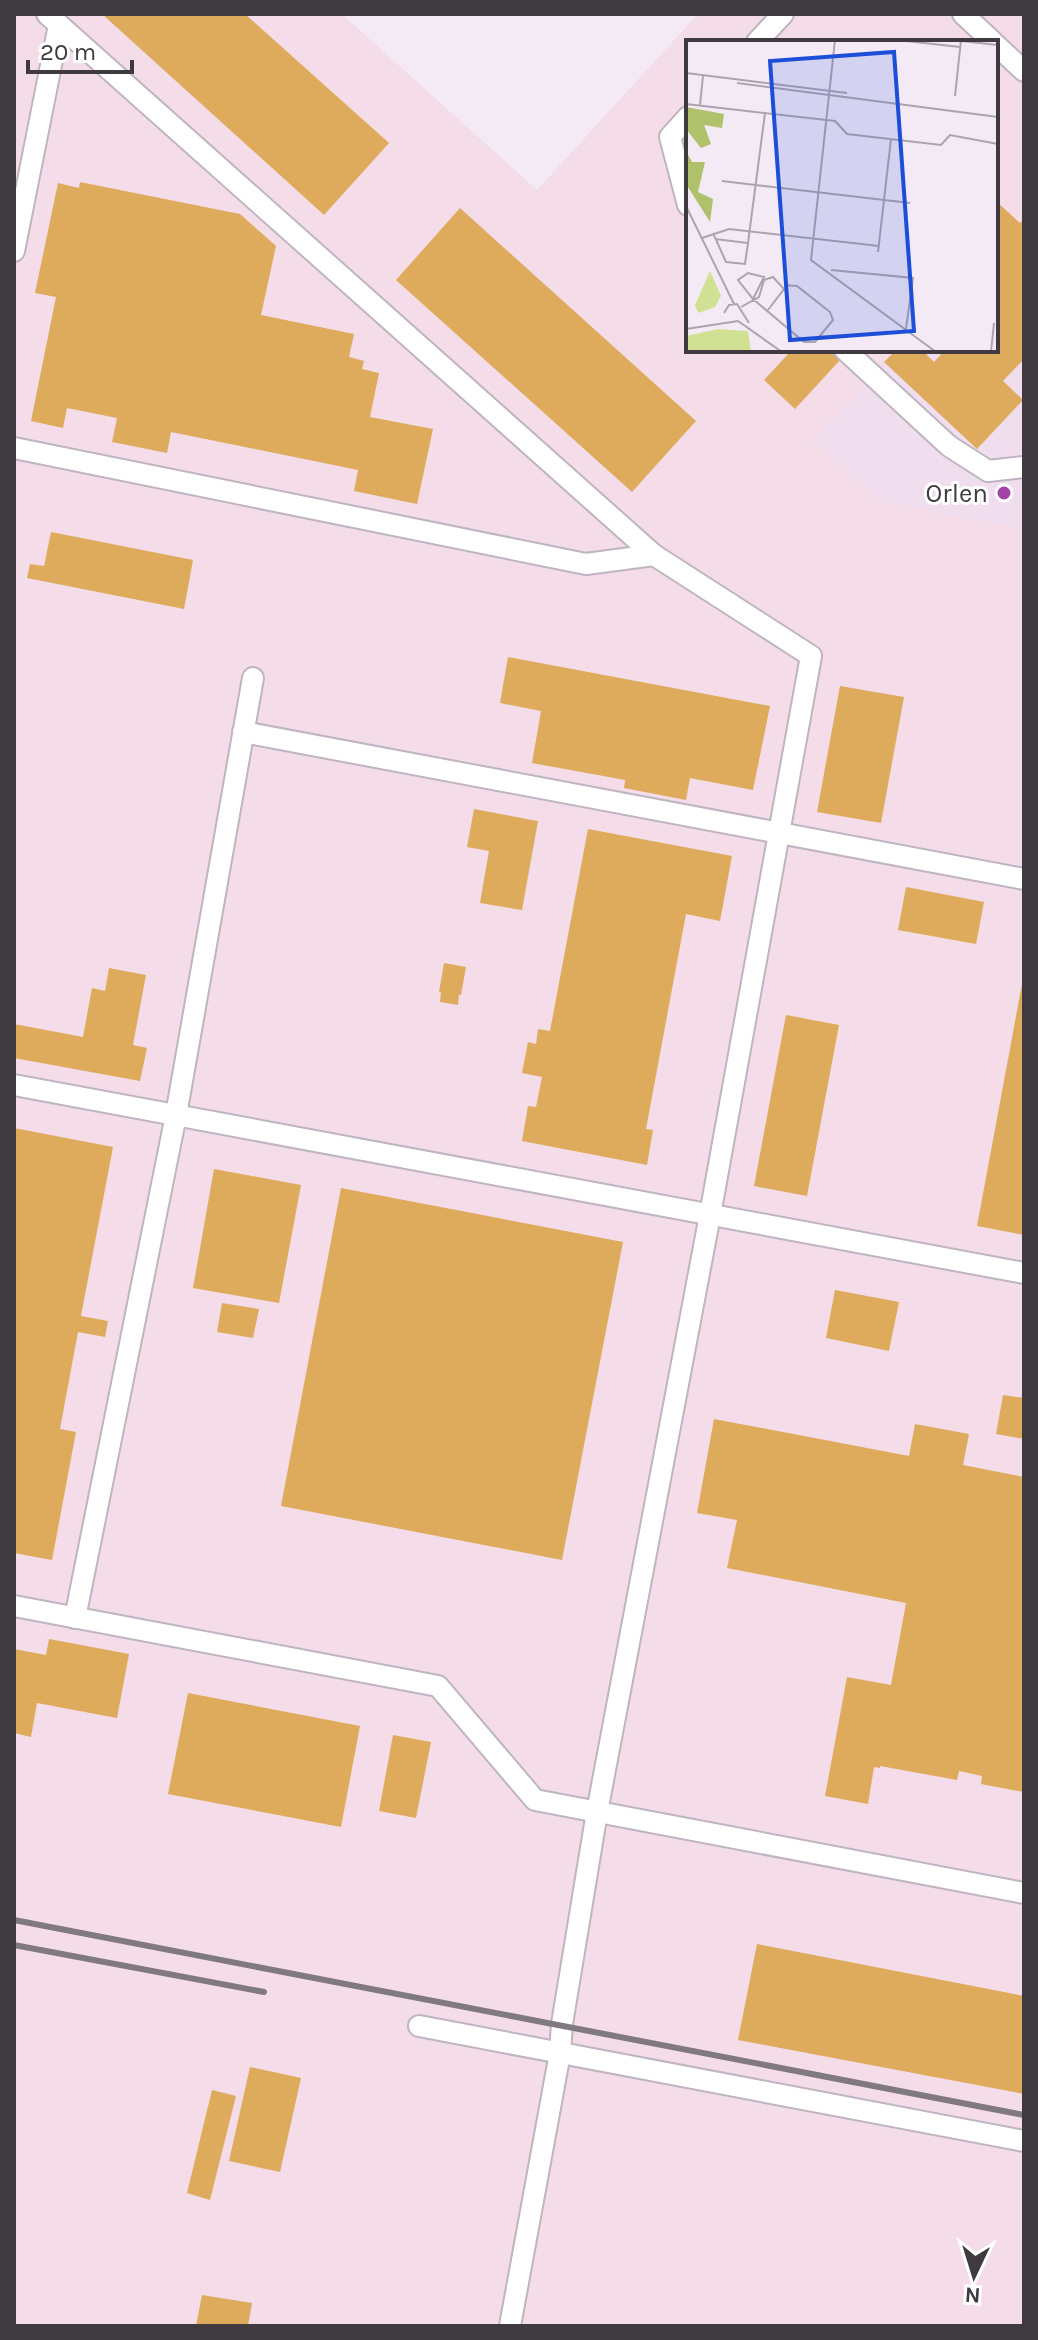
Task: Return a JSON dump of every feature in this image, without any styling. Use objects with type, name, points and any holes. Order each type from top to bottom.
[{"type":"lane","points":[[759,40],[783,14]]},
{"type":"lane","points":[[963,14],[992,40]]},
{"type":"lane","points":[[14,251],[53,20]]},
{"type":"lane","points":[[53,20],[654,555],[811,656],[710,1215],[597,1812],[562,2024],[560,2053],[510,2326]]},
{"type":"lane","points":[[998,46],[1024,71]]},
{"type":"lane","points":[[686,119],[670,137],[686,197]]},
{"type":"lane","points":[[847,352],[949,446],[988,471],[1024,467]]},
{"type":"lane","points":[[14,448],[586,564],[654,555]]},
{"type":"lane","points":[[75,1618],[176,1115],[253,678]]},
{"type":"lane","points":[[243,732],[1024,879]]},
{"type":"lane","points":[[14,1085],[1024,1273]]},
{"type":"lane","points":[[14,1606],[438,1686],[535,1800],[1024,1893]]},
{"type":"lane","points":[[419,2026],[1024,2141]]},
{"type":"shaded area","points":[[14,14],[342,14],[537,190],[698,14],[1024,14],[1024,215],[998,247],[998,40],[686,40],[686,352],[892,352],[874,376],[814,441],[879,500],[1024,530],[1024,2326],[14,2326]]},
{"type":"shaded area","points":[[1024,215],[1024,530],[879,500],[814,441],[874,376],[892,352],[998,352]]},
{"type":"building","points":[[102,14],[245,14],[389,143],[324,215]]},
{"type":"building","points":[[80,182],[240,214],[276,246],[261,315],[354,334],[349,357],[364,361],[362,369],[379,373],[370,417],[433,429],[417,504],[354,491],[358,470],[171,432],[167,453],[112,442],[117,418],[67,408],[63,428],[31,421],[56,297],[35,293],[58,183],[79,188]]},
{"type":"building","points":[[998,203],[1020,223],[1024,219],[1024,359],[1003,381],[1023,400],[977,449],[884,362],[894,352],[924,352],[934,362],[943,352],[998,352]]},
{"type":"building","points":[[460,208],[696,421],[632,492],[396,280]]},
{"type":"building","points":[[790,352],[831,352],[840,360],[795,409],[764,380]]},
{"type":"building","points":[[51,532],[193,560],[184,609],[27,578],[30,564],[44,566]]},
{"type":"building","points":[[508,657],[770,706],[753,790],[690,778],[686,800],[624,788],[625,780],[532,763],[541,711],[500,703]]},
{"type":"building","points":[[840,686],[904,697],[881,823],[817,812]]},
{"type":"building","points":[[474,809],[538,821],[522,910],[480,903],[489,851],[467,847]]},
{"type":"building","points":[[588,829],[732,856],[720,921],[686,914],[646,1129],[653,1130],[647,1165],[522,1141],[528,1106],[536,1107],[542,1077],[522,1073],[528,1042],[536,1044],[538,1029],[550,1031]]},
{"type":"building","points":[[906,887],[984,902],[976,944],[898,930]]},
{"type":"building","points":[[444,963],[466,967],[458,1005],[440,1002]]},
{"type":"building","points":[[109,968],[146,975],[133,1045],[147,1048],[140,1081],[14,1058],[14,1024],[83,1037],[92,988],[105,991]]},
{"type":"building","points":[[1024,984],[1024,1235],[977,1226]]},
{"type":"building","points":[[786,1015],[839,1025],[807,1196],[754,1186]]},
{"type":"building","points":[[14,1128],[113,1147],[81,1316],[108,1321],[105,1337],[78,1332],[60,1429],[76,1432],[52,1560],[14,1553]]},
{"type":"building","points":[[214,1169],[301,1185],[279,1303],[193,1288]]},
{"type":"building","points":[[341,1188],[623,1242],[562,1560],[281,1506]]},
{"type":"building","points":[[835,1290],[899,1302],[889,1351],[826,1338]]},
{"type":"building","points":[[222,1303],[259,1309],[253,1338],[217,1332]]},
{"type":"building","points":[[1003,1395],[1024,1398],[1024,1439],[996,1434]]},
{"type":"building","points":[[714,1419],[909,1456],[915,1424],[969,1434],[963,1465],[1024,1477],[1024,1792],[981,1784],[982,1776],[959,1771],[957,1780],[880,1766],[874,1767],[868,1804],[825,1796],[847,1677],[891,1685],[906,1603],[727,1568],[737,1520],[697,1513]]},
{"type":"building","points":[[49,1639],[129,1654],[117,1718],[37,1703],[31,1737],[14,1733],[14,1649],[46,1655]]},
{"type":"building","points":[[188,1693],[360,1726],[341,1827],[168,1794]]},
{"type":"building","points":[[393,1735],[431,1742],[416,1818],[379,1811]]},
{"type":"building","points":[[757,1944],[1024,1996],[1024,2094],[738,2040]]},
{"type":"building","points":[[250,2067],[301,2078],[280,2172],[229,2161]]},
{"type":"building","points":[[212,2090],[236,2096],[210,2200],[187,2193]]},
{"type":"building","points":[[202,2295],[252,2303],[248,2326],[196,2326]]},
{"type":"railway","points":[[14,1920],[1024,2115]]},
{"type":"railway","points":[[14,1945],[264,1992]]},
{"type":"place","name":"Orlen","points":[[1004,493]]}]
